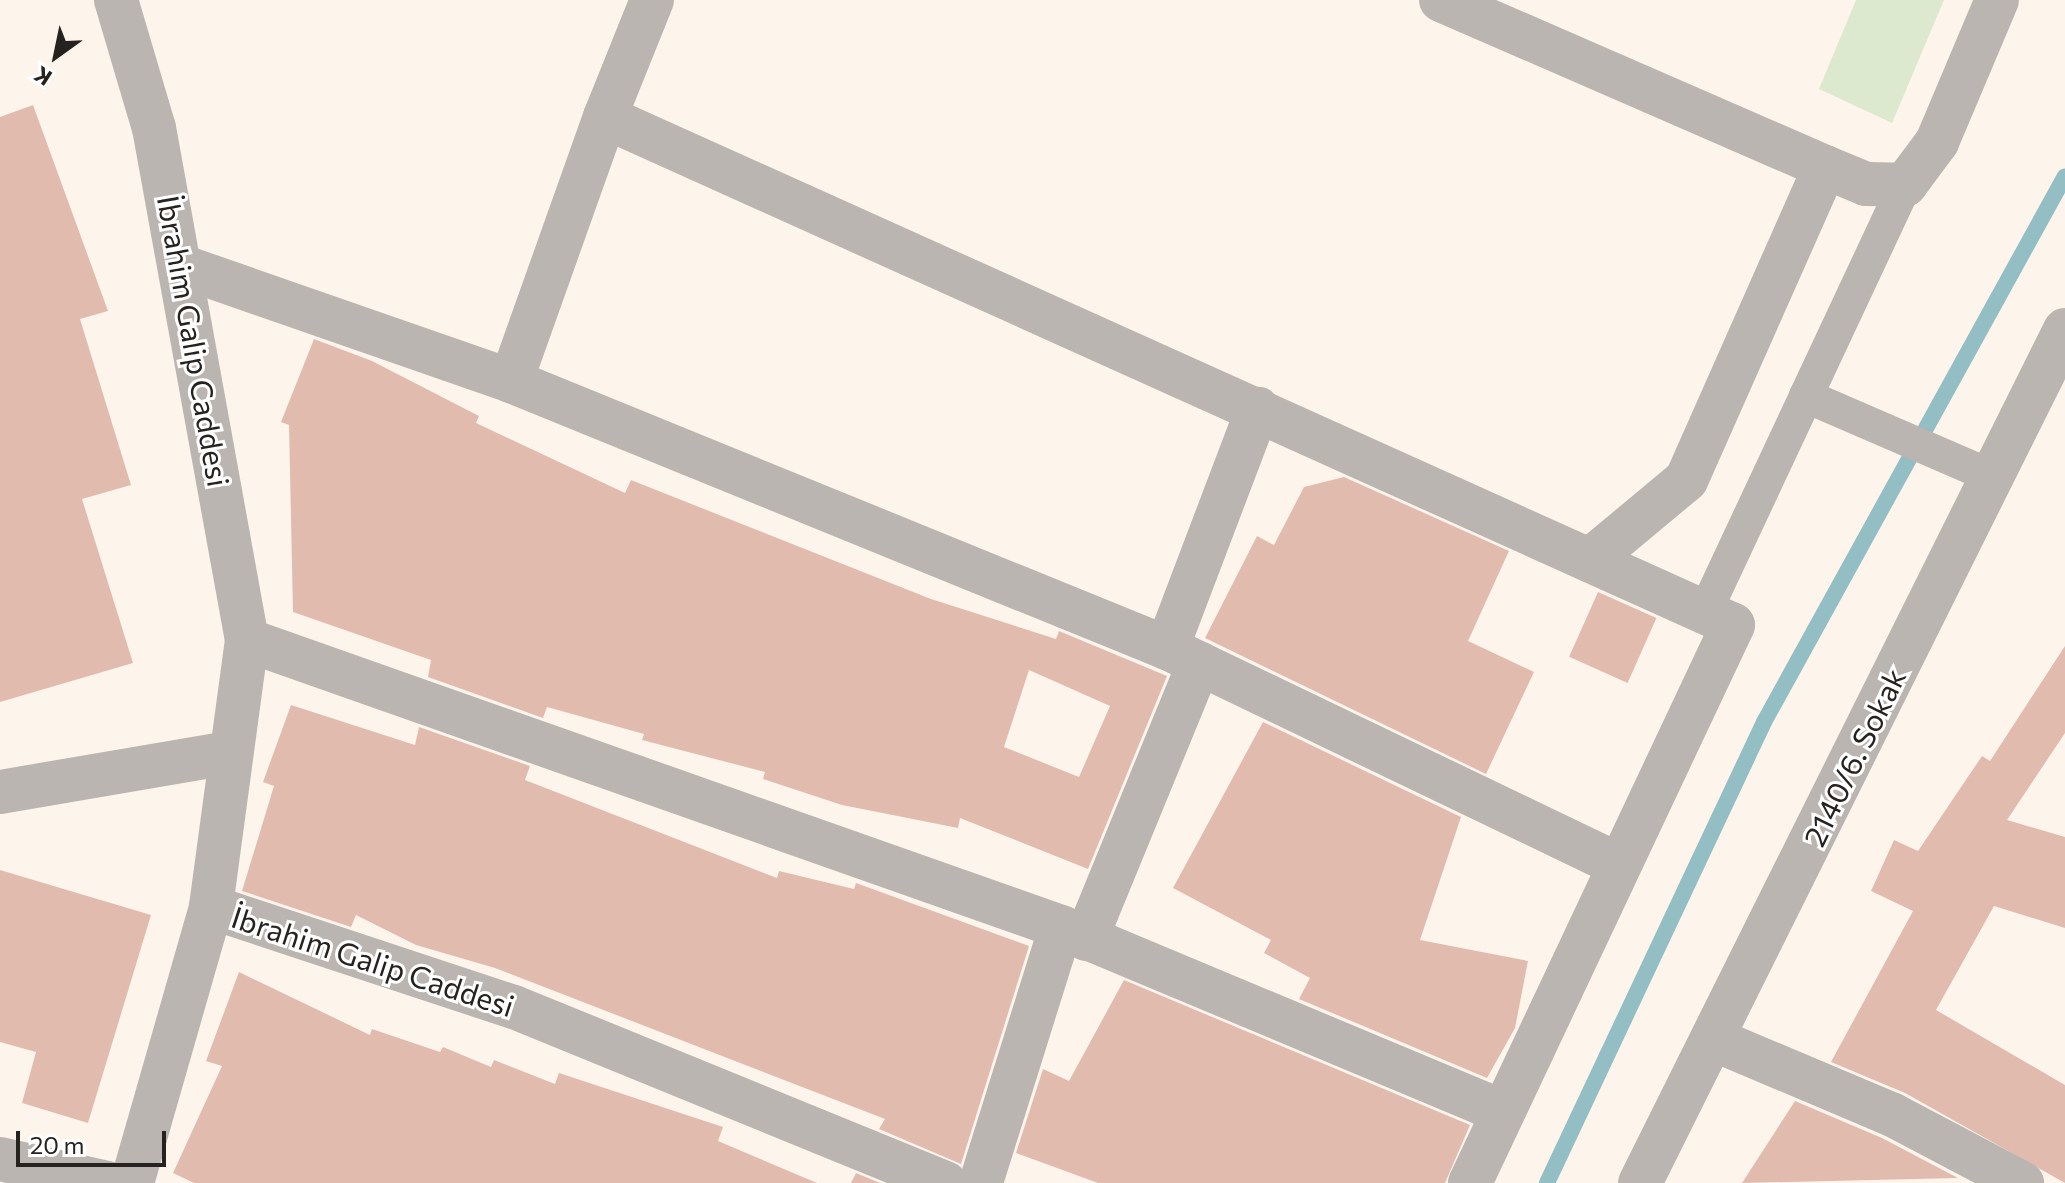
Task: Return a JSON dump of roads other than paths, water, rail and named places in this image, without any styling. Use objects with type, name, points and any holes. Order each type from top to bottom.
[{"type":"street","name":"İbrahim Galip Caddesi","points":[[116,0],[154,128],[247,640],[228,753],[211,907],[514,1007],[946,1183]]},
{"type":"street","points":[[511,381],[605,117],[652,0]]},
{"type":"street","points":[[1441,0],[1866,184],[1905,185]]},
{"type":"street","points":[[1705,612],[1905,185],[1937,142],[1997,0]]},
{"type":"street","points":[[605,117],[1733,625],[1470,1183]]},
{"type":"street","points":[[1590,560],[1686,480],[1825,167]]},
{"type":"street","points":[[181,266],[511,381],[1183,655],[1619,865]]},
{"type":"street","name":"2140/6. Sokak","points":[[1640,1183],[2065,330]]},
{"type":"street","points":[[1806,396],[1993,477]]},
{"type":"street","points":[[981,1183],[1074,933],[1183,655],[1258,409]]},
{"type":"street","points":[[247,640],[1074,933],[1503,1112]]},
{"type":"street","points":[[0,792],[228,753]]},
{"type":"street","points":[[132,1183],[211,907]]},
{"type":"street","points":[[1713,1039],[1893,1115],[2022,1183]]},
{"type":"street","points":[[0,1159],[107,1183]]},
{"type":"waterway","points":[[1547,1183],[1764,722],[2065,176]]}]
